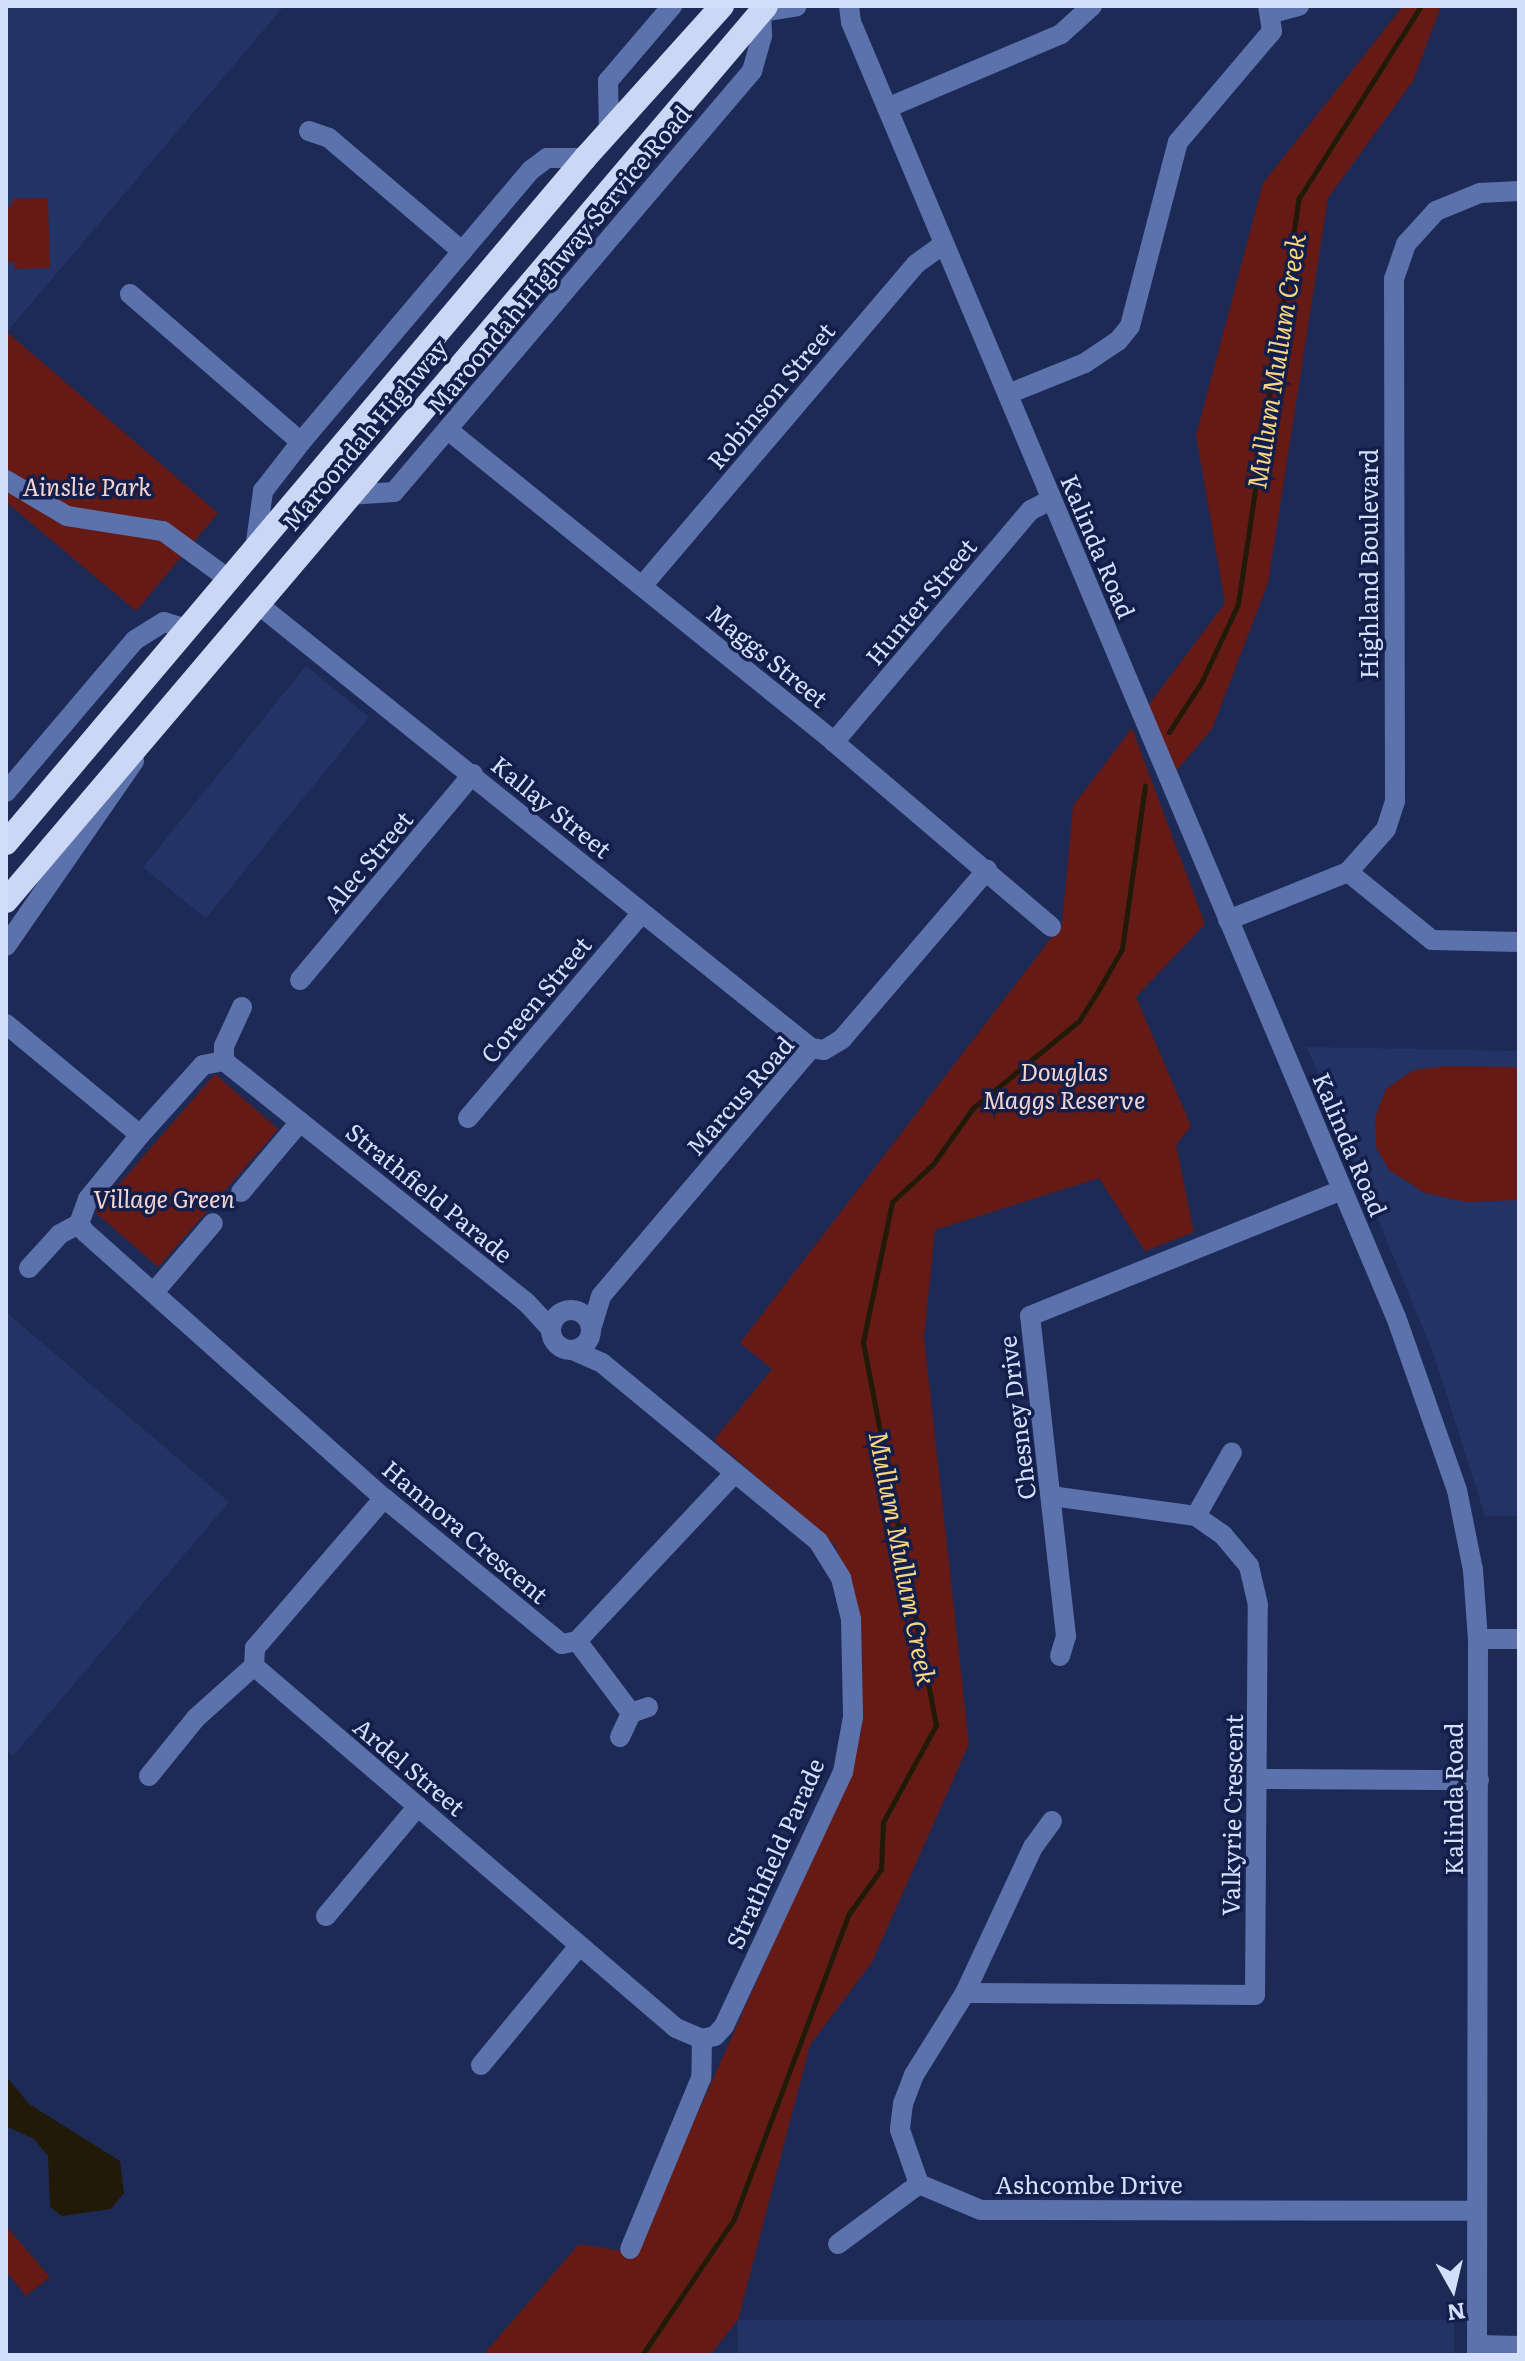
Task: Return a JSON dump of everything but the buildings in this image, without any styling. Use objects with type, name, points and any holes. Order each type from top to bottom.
[{"type":"highway","name":"Maroondah Highway","points":[[6,843],[585,158],[722,6]]},
{"type":"highway","name":"Maroondah Highway","points":[[6,901],[764,9]]},
{"type":"highway","points":[[230,580],[259,605]]},
{"type":"street","name":"Maroondah Highway Service Road","points":[[609,130],[608,81],[672,6]]},
{"type":"street","points":[[764,9],[797,6]]},
{"type":"street","name":"Kalinda Road","points":[[833,6],[850,14],[1438,1425],[1470,1555],[1478,1639],[1478,2350]]},
{"type":"street","points":[[887,108],[1061,34],[1092,6]]},
{"type":"street","points":[[1008,394],[1085,363],[1118,341],[1130,326],[1178,142],[1272,31],[1270,9],[1299,6]]},
{"type":"street","name":"Maroondah Highway Service Road","points":[[348,495],[394,492],[448,430],[752,71],[762,35],[764,9]]},
{"type":"street","points":[[309,131],[329,138],[462,251]]},
{"type":"street","name":"Maroondah Highway Service Road","points":[[255,549],[263,491],[462,251],[531,170],[547,158],[585,158]]},
{"type":"street","name":"Highland Boulevard","points":[[1228,920],[1348,872],[1386,829],[1395,801],[1394,279],[1406,244],[1436,211],[1480,193],[1519,191]]},
{"type":"street","name":"Robinson Street","points":[[642,586],[916,264],[944,244]]},
{"type":"street","points":[[130,294],[301,442]]},
{"type":"street","name":"Maggs Street","points":[[448,430],[834,742],[1051,927]]},
{"type":"street","points":[[6,480],[67,516],[163,531],[230,580]]},
{"type":"street","name":"Hunter Street","points":[[834,742],[1031,510],[1051,500]]},
{"type":"street","name":"Kallay Street","points":[[259,605],[811,1048]]},
{"type":"street","points":[[6,792],[135,640],[164,622],[187,629]]},
{"type":"street","points":[[6,946],[117,791],[151,730]]},
{"type":"street","name":"Alec Street","points":[[300,980],[473,774]]},
{"type":"street","name":"Marcus Road","points":[[591,1332],[601,1296],[811,1048],[824,1050],[842,1039],[987,870]]},
{"type":"street","points":[[1348,872],[1432,940],[1519,942]]},
{"type":"street","name":"Coreen Street","points":[[468,1118],[642,913]]},
{"type":"street","points":[[29,1268],[60,1234],[79,1224],[88,1199],[203,1065],[224,1061],[224,1046],[242,1007]]},
{"type":"street","points":[[7,1022],[140,1135]]},
{"type":"street","name":"Strathfield Parade","points":[[224,1061],[526,1302],[550,1328]]},
{"type":"street","points":[[241,1192],[300,1122]]},
{"type":"street","name":"Chesney Drive","points":[[1060,1656],[1066,1636],[1030,1316],[1342,1190]]},
{"type":"street","points":[[155,1291],[213,1223]]},
{"type":"street","name":"Hannora Crescent","points":[[79,1224],[384,1498],[562,1644],[577,1641]]},
{"type":"street","name":"Marcus Road","points":[[568,1310],[601,1296]]},
{"type":"street","name":"Strathfield Parade","points":[[526,1302],[568,1310]]},
{"type":"street","points":[[568,1310],[582,1313],[591,1332],[573,1350],[560,1347],[550,1328],[568,1310]]},
{"type":"street","name":"Strathfield Parade","points":[[591,1332],[602,1363]]},
{"type":"street","name":"Strathfield Parade","points":[[573,1350],[602,1363],[818,1541],[841,1578],[851,1619],[853,1717],[843,1772],[724,2026],[715,2036],[702,2039]]},
{"type":"street","points":[[1052,1496],[1196,1516],[1232,1452]]},
{"type":"street","points":[[620,1737],[639,1710],[577,1641],[735,1473]]},
{"type":"street","points":[[149,1776],[196,1718],[254,1666],[255,1648],[384,1498]]},
{"type":"street","name":"Valkyrie Crescent","points":[[965,1993],[1255,1995],[1258,1779],[1255,1584],[1239,1551],[1196,1516]]},
{"type":"street","points":[[1478,1639],[1519,1639]]},
{"type":"street","name":"Ardel Street","points":[[254,1666],[676,2028],[702,2039]]},
{"type":"street","points":[[1258,1779],[1479,1780]]},
{"type":"street","points":[[326,1916],[418,1806]]},
{"type":"street","points":[[838,2244],[919,2184],[900,2130],[903,2104],[914,2075],[965,1993],[1033,1847],[1052,1821]]},
{"type":"street","points":[[481,2065],[579,1946]]},
{"type":"street","points":[[630,2249],[701,2078],[702,2039]]},
{"type":"street","name":"Ashcombe Drive","points":[[919,2184],[981,2210],[1477,2211]]},
{"type":"street","points":[[1478,2350],[1519,2346]]},
{"type":"shaded area","points":[[6,6],[284,6],[6,333]]},
{"type":"shaded area","points":[[306,666],[369,717],[206,918],[143,867]]},
{"type":"shaded area","points":[[1307,1047],[1519,1051],[1519,1516],[1485,1516],[1434,1355]]},
{"type":"shaded area","points":[[6,1312],[229,1502],[13,1756],[6,1750]]},
{"type":"shaded area","points":[[6,2076],[29,2104],[120,2161],[124,2193],[111,2209],[62,2216],[50,2207],[48,2156],[34,2139],[6,2126]]},
{"type":"shaded area","points":[[738,2320],[1454,2320],[1454,2355],[738,2355]]},
{"type":"green space","points":[[1403,6],[1441,6],[1413,81],[1328,198],[1268,583],[1212,729],[1169,779],[1141,715],[1225,603],[1196,435],[1263,183]]},
{"type":"green space","points":[[48,198],[50,268],[14,269],[14,262],[6,262],[6,207],[12,206],[12,199]]},
{"type":"green space","name":"Ainslie Park","points":[[7,332],[218,513],[136,611],[6,502]]},
{"type":"green space","name":"Douglas Maggs Reserve","points":[[1132,728],[1205,924],[1136,997],[1191,1126],[1176,1145],[1194,1232],[1145,1251],[1099,1178],[935,1230],[924,1338],[969,1744],[872,1962],[810,2045],[738,2320],[710,2355],[483,2355],[579,2244],[635,2253],[845,1784],[861,1733],[858,1608],[835,1545],[714,1440],[772,1369],[740,1343],[1062,924],[1073,806]]},
{"type":"green space","points":[[1446,1066],[1519,1067],[1519,1200],[1466,1202],[1425,1193],[1389,1170],[1376,1147],[1375,1117],[1386,1089],[1413,1070]]},
{"type":"green space","name":"Village Green","points":[[215,1074],[278,1129],[158,1267],[95,1212]]},
{"type":"green space","points":[[6,2226],[50,2277],[26,2296],[6,2271]]},
{"type":"waterway","name":"Mullum Mullum Creek","points":[[1169,732],[1202,681],[1238,604],[1299,198],[1421,6]]},
{"type":"waterway","name":"Mullum Mullum Creek","points":[[642,2355],[734,2219],[848,1915],[881,1869],[883,1822],[936,1725],[863,1342],[892,1202],[933,1164],[973,1108],[1079,1021],[1099,989],[1122,949],[1145,786]]}]
